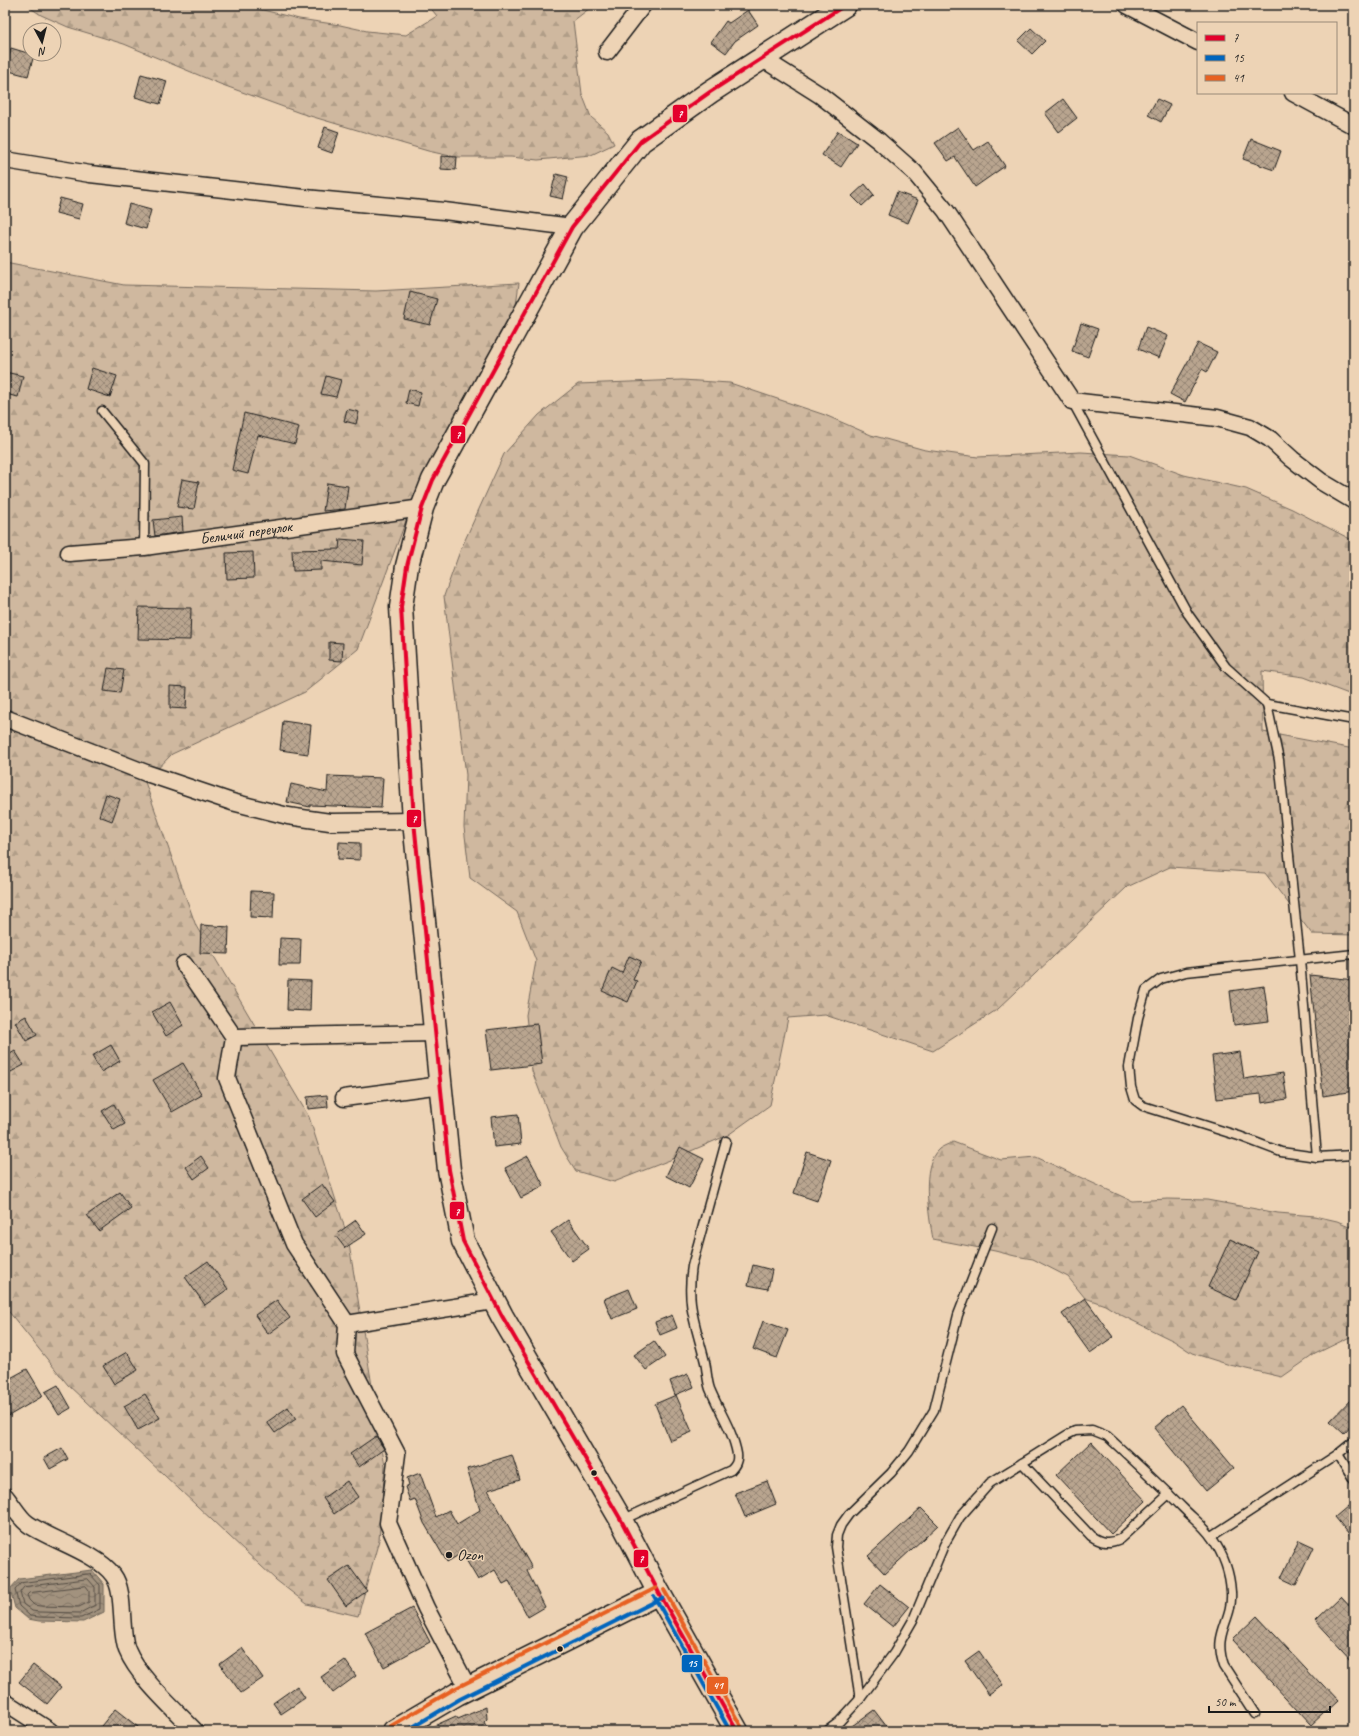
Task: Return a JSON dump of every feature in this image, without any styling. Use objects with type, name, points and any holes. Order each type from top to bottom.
[{"type":"main road","points":[[737,1731],[659,1593],[621,1520],[493,1301],[463,1241],[449,1170],[414,821],[401,607],[407,566],[422,508],[433,480],[572,228],[641,141],[710,92],[845,5]]},
{"type":"main road","points":[[394,1731],[468,1688],[659,1593]]},
{"type":"street","points":[[607,52],[643,5]]},
{"type":"street","points":[[1127,5],[1197,41]]},
{"type":"street","points":[[763,59],[820,96],[879,141],[914,172],[946,211],[1072,401],[1217,418],[1250,427],[1270,439],[1292,459],[1322,482],[1354,501]]},
{"type":"street","points":[[1295,94],[1354,126]]},
{"type":"street","points":[[5,160],[90,174],[305,198],[444,211],[572,228]]},
{"type":"street","name":"Беличий переулок","points":[[70,553],[144,547],[422,508]]},
{"type":"street","points":[[5,718],[146,773],[232,802],[288,816],[330,822],[414,821]]},
{"type":"street","points":[[184,964],[234,1037],[227,1078],[294,1244],[347,1324],[344,1354],[396,1454],[388,1523],[426,1608],[468,1688]]},
{"type":"street","points":[[234,1037],[435,1033]]},
{"type":"street","points":[[344,1098],[441,1085]]},
{"type":"street","points":[[347,1324],[493,1301]]},
{"type":"street","points":[[5,1496],[26,1524],[102,1565],[114,1576],[119,1591],[122,1627],[127,1649],[140,1672],[194,1731]]},
{"type":"street","points":[[5,1702],[50,1731]]},
{"type":"lane","points":[[1072,401],[1188,614],[1226,667],[1267,704],[1354,720]]},
{"type":"lane","points":[[102,411],[145,464],[144,547]]},
{"type":"lane","points":[[1267,704],[1279,760],[1300,960],[1317,1157]]},
{"type":"lane","points":[[1354,954],[1186,972],[1161,979],[1146,990],[1138,1018],[1129,1067],[1131,1087],[1135,1100],[1143,1106],[1239,1136],[1281,1152],[1317,1157],[1354,1155]]},
{"type":"lane","points":[[621,1520],[731,1470],[737,1464],[737,1455],[732,1434],[710,1387],[690,1305],[689,1284],[692,1266],[726,1141]]},
{"type":"lane","points":[[860,1699],[836,1547],[837,1535],[841,1525],[849,1514],[891,1473],[909,1451],[934,1410],[958,1315],[992,1228]]},
{"type":"lane","points":[[827,1731],[839,1722],[860,1699],[894,1653],[913,1620],[944,1545],[960,1517],[990,1483],[1067,1435],[1076,1431],[1092,1430],[1107,1436],[1212,1536],[1224,1559],[1230,1578],[1232,1592],[1231,1605],[1220,1639],[1221,1657],[1224,1666],[1255,1714]]},
{"type":"lane","points":[[1212,1536],[1338,1454],[1354,1441]]},
{"type":"lane","points":[[1338,1454],[1354,1480]]},
{"type":"lane","points":[[1022,1463],[1091,1536],[1099,1542],[1113,1542],[1120,1539],[1169,1494]]},
{"type":"green space","points":[[26,5],[243,5],[299,19],[340,25],[367,31],[406,35],[437,16],[428,5],[594,5],[573,21],[582,94],[591,117],[608,132],[614,144],[591,155],[538,160],[511,157],[455,157],[428,151],[300,113],[220,84],[124,44],[68,27],[62,24],[62,22],[57,22],[41,15]]},
{"type":"green space","points":[[5,262],[124,285],[376,291],[519,283],[514,320],[423,475],[358,649],[305,692],[172,754],[145,782],[196,926],[309,1117],[348,1238],[385,1466],[379,1540],[358,1616],[307,1604],[276,1580],[68,1385],[5,1307]]},
{"type":"green space","points":[[682,380],[730,383],[825,415],[871,435],[925,450],[978,457],[1081,452],[1129,455],[1184,475],[1246,489],[1292,509],[1354,541],[1354,696],[1304,677],[1262,671],[1263,732],[1354,749],[1354,935],[1312,934],[1265,873],[1170,867],[1127,887],[998,1009],[933,1051],[825,1015],[788,1018],[770,1105],[728,1135],[614,1182],[576,1171],[561,1147],[532,1071],[526,1015],[536,961],[517,912],[470,878],[464,827],[466,775],[444,596],[460,551],[504,454],[539,415],[578,384]]},
{"type":"green space","points":[[953,1142],[1001,1160],[1036,1157],[1132,1201],[1168,1199],[1207,1200],[1278,1213],[1315,1216],[1337,1221],[1354,1228],[1354,1335],[1315,1354],[1282,1377],[1230,1365],[1192,1353],[1174,1341],[1121,1315],[1105,1305],[1085,1298],[1068,1277],[1033,1259],[933,1239],[927,1192],[929,1167],[933,1157],[939,1149]]},
{"type":"water","points":[[92,1570],[104,1584],[104,1612],[83,1622],[39,1621],[28,1619],[15,1608],[10,1589],[19,1579]]},
{"type":"building","points":[[748,10],[758,25],[735,41],[726,53],[711,42],[726,21],[729,23]]},
{"type":"building","points":[[1031,28],[1045,41],[1032,54],[1018,41]]},
{"type":"building","points":[[11,48],[22,51],[22,62],[32,62],[28,76],[5,70]]},
{"type":"building","points":[[141,74],[167,81],[160,104],[135,97]]},
{"type":"building","points":[[1063,99],[1077,118],[1059,132],[1045,113]]},
{"type":"building","points":[[1157,99],[1170,105],[1161,122],[1148,115]]},
{"type":"building","points":[[325,127],[339,132],[332,153],[318,148]]},
{"type":"building","points":[[958,127],[974,150],[988,141],[1005,166],[975,187],[955,157],[948,161],[935,143]]},
{"type":"building","points":[[838,131],[857,143],[841,167],[822,155]]},
{"type":"building","points":[[1251,139],[1281,151],[1274,170],[1243,159]]},
{"type":"building","points":[[441,156],[457,157],[456,170],[441,169]]},
{"type":"building","points":[[556,174],[568,177],[563,199],[550,196]]},
{"type":"building","points":[[865,184],[874,195],[862,206],[852,196]]},
{"type":"building","points":[[897,192],[918,200],[908,223],[888,215]]},
{"type":"building","points":[[60,198],[83,204],[79,219],[56,213]]},
{"type":"building","points":[[129,204],[151,210],[146,229],[124,223]]},
{"type":"building","points":[[410,292],[437,299],[430,325],[404,319]]},
{"type":"building","points":[[1081,323],[1098,329],[1088,357],[1072,351]]},
{"type":"building","points":[[1146,327],[1168,336],[1159,358],[1138,349]]},
{"type":"building","points":[[1198,343],[1217,352],[1207,372],[1202,369],[1185,402],[1170,394]]},
{"type":"building","points":[[92,368],[117,376],[110,397],[86,389]]},
{"type":"building","points":[[5,372],[23,376],[18,397],[5,394]]},
{"type":"building","points":[[326,376],[341,380],[336,397],[321,394]]},
{"type":"building","points":[[409,389],[421,392],[418,406],[406,403]]},
{"type":"building","points":[[347,409],[359,412],[356,424],[344,421]]},
{"type":"building","points":[[244,413],[299,427],[295,444],[258,435],[248,474],[232,470]]},
{"type":"building","points":[[182,479],[199,482],[194,509],[177,507]]},
{"type":"building","points":[[327,483],[348,486],[345,509],[323,511]]},
{"type":"building","points":[[182,517],[183,532],[155,536],[153,520]]},
{"type":"building","points":[[340,539],[364,541],[362,565],[321,561],[321,570],[293,571],[292,550],[339,549]]},
{"type":"building","points":[[253,552],[254,578],[227,579],[226,553]]},
{"type":"building","points":[[139,607],[191,608],[190,640],[138,639]]},
{"type":"building","points":[[329,642],[343,643],[342,661],[329,660]]},
{"type":"building","points":[[108,668],[124,670],[120,693],[104,691]]},
{"type":"building","points":[[170,686],[187,687],[186,709],[170,708]]},
{"type":"building","points":[[283,721],[311,725],[308,754],[280,750]]},
{"type":"building","points":[[328,776],[383,778],[381,808],[310,805],[310,807],[287,802],[291,784],[327,792]]},
{"type":"building","points":[[106,794],[120,799],[112,821],[99,816]]},
{"type":"building","points":[[339,842],[360,843],[360,860],[338,859]]},
{"type":"building","points":[[251,891],[274,892],[273,918],[250,917]]},
{"type":"building","points":[[201,925],[229,927],[228,954],[200,953]]},
{"type":"building","points":[[280,938],[301,939],[300,965],[279,965]]},
{"type":"building","points":[[629,956],[641,961],[633,980],[637,981],[628,1002],[602,991],[612,968],[622,973]]},
{"type":"building","points":[[1310,975],[1354,980],[1354,1091],[1323,1096]]},
{"type":"building","points":[[288,980],[311,981],[310,1011],[287,1010]]},
{"type":"building","points":[[1264,986],[1269,1021],[1234,1025],[1230,991]]},
{"type":"building","points":[[170,1002],[183,1025],[166,1036],[152,1012]]},
{"type":"building","points":[[26,1016],[37,1035],[26,1041],[15,1022]]},
{"type":"building","points":[[537,1024],[542,1064],[491,1070],[486,1030]]},
{"type":"building","points":[[111,1045],[120,1061],[101,1072],[92,1056]]},
{"type":"building","points":[[15,1051],[24,1065],[9,1073],[5,1066],[5,1057]]},
{"type":"building","points":[[1240,1052],[1244,1079],[1283,1073],[1287,1099],[1262,1103],[1261,1094],[1217,1099],[1212,1056]]},
{"type":"building","points":[[183,1063],[202,1095],[172,1112],[153,1080]]},
{"type":"building","points":[[327,1095],[328,1107],[308,1109],[307,1097]]},
{"type":"building","points":[[114,1104],[125,1124],[114,1130],[102,1111]]},
{"type":"building","points":[[518,1114],[521,1144],[494,1147],[491,1117]]},
{"type":"building","points":[[680,1147],[704,1159],[689,1188],[666,1176]]},
{"type":"building","points":[[807,1152],[831,1160],[817,1201],[794,1193]]},
{"type":"building","points":[[201,1156],[209,1168],[194,1179],[186,1167]]},
{"type":"building","points":[[528,1156],[544,1186],[521,1198],[505,1168]]},
{"type":"building","points":[[322,1184],[335,1202],[315,1217],[302,1199]]},
{"type":"building","points":[[120,1192],[131,1208],[99,1231],[87,1215]]},
{"type":"building","points":[[356,1220],[366,1234],[345,1248],[335,1235]]},
{"type":"building","points":[[568,1220],[589,1249],[572,1261],[551,1232]]},
{"type":"building","points":[[1230,1239],[1258,1252],[1236,1300],[1208,1287]]},
{"type":"building","points":[[208,1261],[228,1289],[205,1305],[185,1277]]},
{"type":"building","points":[[753,1265],[772,1270],[768,1289],[748,1285]]},
{"type":"building","points":[[629,1289],[637,1309],[612,1319],[604,1299]]},
{"type":"building","points":[[1085,1298],[1113,1337],[1090,1353],[1062,1314]]},
{"type":"building","points":[[277,1300],[290,1318],[268,1334],[255,1315]]},
{"type":"building","points":[[672,1315],[677,1328],[660,1335],[655,1322]]},
{"type":"building","points":[[763,1321],[788,1330],[777,1358],[753,1349]]},
{"type":"building","points":[[654,1341],[665,1357],[646,1370],[634,1355]]},
{"type":"building","points":[[127,1352],[138,1370],[114,1384],[103,1366]]},
{"type":"building","points":[[27,1369],[43,1396],[5,1418],[5,1381]]},
{"type":"building","points":[[688,1374],[694,1387],[675,1395],[670,1381]]},
{"type":"building","points":[[58,1385],[71,1408],[59,1415],[45,1392]]},
{"type":"building","points":[[145,1394],[160,1418],[138,1430],[124,1406]]},
{"type":"building","points":[[676,1395],[692,1432],[670,1441],[655,1404]]},
{"type":"building","points":[[1354,1396],[1354,1423],[1344,1434],[1330,1421]]},
{"type":"building","points":[[1181,1405],[1234,1468],[1206,1491],[1154,1428]]},
{"type":"building","points":[[288,1407],[296,1419],[275,1433],[267,1422]]},
{"type":"building","points":[[376,1436],[384,1449],[359,1467],[350,1454]]},
{"type":"building","points":[[1091,1442],[1146,1501],[1111,1534],[1056,1475]]},
{"type":"building","points":[[62,1448],[68,1459],[50,1469],[44,1458]]},
{"type":"building","points":[[512,1455],[520,1480],[488,1490],[532,1568],[527,1571],[545,1607],[528,1617],[509,1581],[503,1584],[495,1570],[478,1580],[462,1553],[447,1562],[424,1523],[415,1499],[410,1501],[405,1487],[409,1485],[407,1478],[420,1473],[436,1517],[449,1510],[457,1524],[480,1510],[467,1469]]},
{"type":"building","points":[[347,1481],[358,1497],[334,1514],[323,1498]]},
{"type":"building","points":[[767,1481],[776,1504],[745,1517],[735,1493]]},
{"type":"building","points":[[1354,1501],[1354,1540],[1335,1517]]},
{"type":"building","points":[[921,1508],[938,1525],[885,1574],[868,1556]]},
{"type":"building","points":[[1299,1540],[1314,1547],[1296,1585],[1281,1578]]},
{"type":"building","points":[[349,1566],[367,1591],[346,1606],[328,1580]]},
{"type":"building","points":[[880,1584],[909,1607],[893,1627],[864,1604]]},
{"type":"building","points":[[1341,1596],[1354,1610],[1354,1663],[1315,1621]]},
{"type":"building","points":[[412,1608],[430,1642],[384,1667],[365,1633]]},
{"type":"building","points":[[1257,1616],[1337,1701],[1311,1725],[1232,1640]]},
{"type":"building","points":[[242,1648],[263,1678],[241,1693],[220,1664]]},
{"type":"building","points":[[979,1651],[1003,1685],[989,1695],[965,1661]]},
{"type":"building","points":[[345,1660],[356,1676],[333,1693],[321,1677]]},
{"type":"building","points":[[33,1665],[61,1687],[47,1704],[19,1682]]},
{"type":"building","points":[[297,1686],[305,1698],[281,1714],[273,1703]]},
{"type":"building","points":[[486,1707],[487,1719],[484,1722],[489,1731],[423,1731],[456,1716],[458,1719]]},
{"type":"building","points":[[115,1709],[143,1731],[97,1731]]},
{"type":"building","points":[[874,1710],[890,1731],[845,1731]]},
{"type":"transit line","name":"7","points":[[737,1731],[659,1593],[621,1520],[502,1316],[463,1241],[449,1170],[414,821],[401,607],[407,566],[422,508],[433,480],[572,227],[641,141],[710,92],[845,5]]},
{"type":"transit line","name":"41","points":[[391,1726],[454,1689],[656,1588]]},
{"type":"transit line","name":"41","points":[[664,1590],[742,1728]]},
{"type":"transit line","name":"15","points":[[654,1596],[730,1731]]},
{"type":"transit line","name":"15","points":[[406,1731],[460,1699],[662,1598]]},
{"type":"place","name":"Ozon","points":[[449,1555]]}]
